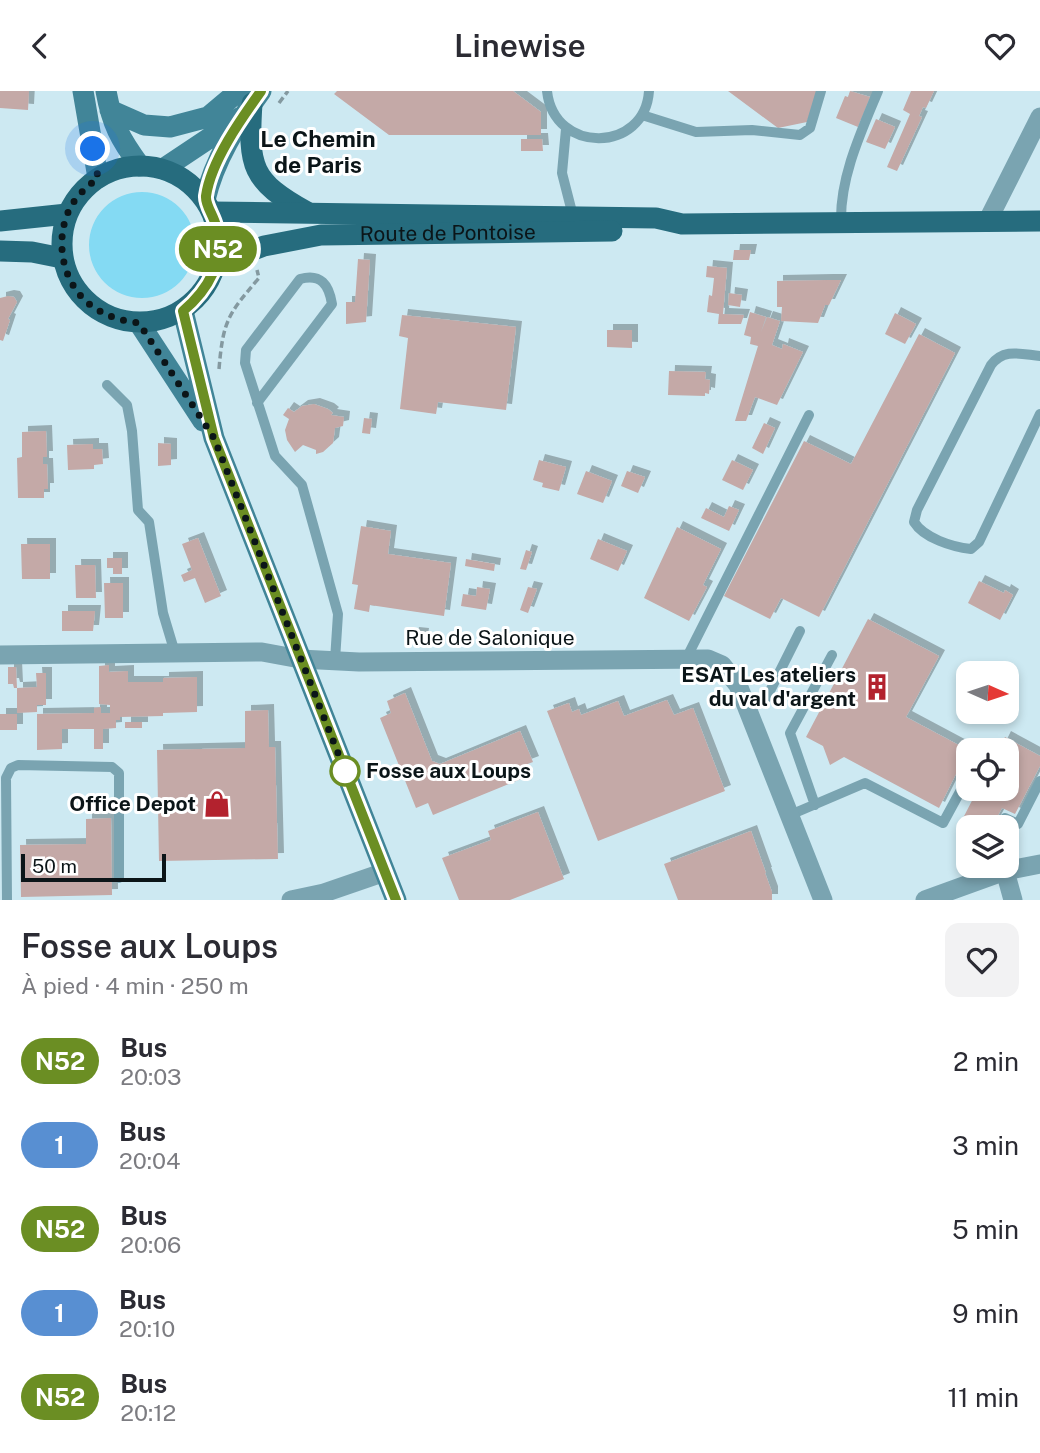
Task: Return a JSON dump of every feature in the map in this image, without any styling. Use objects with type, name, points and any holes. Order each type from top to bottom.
[{"type":"main road","points":[[83,91],[98,178]]},
{"type":"main road","points":[[108,101],[144,125],[170,127],[208,117],[249,100]]},
{"type":"main road","points":[[163,169],[249,100]]},
{"type":"main road","points":[[209,206],[209,183],[249,100]]},
{"type":"main road","points":[[249,100],[250,132],[256,169],[268,188],[309,213]]},
{"type":"main road","points":[[108,101],[120,138],[140,166]]},
{"type":"main road","points":[[140,166],[163,169],[194,187],[209,206],[217,229],[219,246],[216,264],[203,290],[183,311],[162,320],[139,323],[116,319],[96,309],[79,293],[62,258],[62,234],[67,214],[85,189],[98,178],[125,167],[140,166]]},
{"type":"main road","name":"Route de Pontoise","points":[[209,206],[309,213],[656,218],[682,223],[1040,221]]},
{"type":"main road","points":[[0,221],[67,214]]},
{"type":"main road","name":"Route de Pontoise","points":[[216,264],[264,246],[321,235],[657,230],[682,223]]},
{"type":"main road","points":[[0,251],[32,252],[62,258]]},
{"type":"main road","points":[[183,311],[214,438],[396,900]]},
{"type":"main road","points":[[139,323],[214,438]]},
{"type":"street","points":[[987,222],[1040,117]]},
{"type":"street","name":"Rue de Salonique","points":[[0,655],[262,652],[300,659],[335,660],[708,659],[722,665],[738,684],[823,900]]},
{"type":"street","points":[[1019,867],[1040,864]]},
{"type":"street","points":[[290,900],[324,893],[385,871]]},
{"type":"street","points":[[925,900],[981,878]]},
{"type":"street","points":[[1007,878],[1013,900]]},
{"type":"lane","points":[[547,91],[548,102],[555,117],[566,129],[581,137],[598,139],[615,137],[630,128],[642,115],[649,91]]},
{"type":"lane","points":[[642,115],[696,132],[752,130],[800,135],[810,128],[821,91]]},
{"type":"lane","points":[[841,223],[846,180],[878,91]]},
{"type":"lane","points":[[566,129],[562,173],[573,216]]},
{"type":"lane","points":[[257,403],[332,305],[329,289],[318,278],[300,279],[246,350],[245,363],[257,403],[275,456],[302,485],[338,614],[335,660]]},
{"type":"lane","points":[[1040,356],[1007,352],[997,357],[991,365],[917,510],[914,522],[920,531],[958,547],[971,549],[979,542],[1040,414]]},
{"type":"lane","points":[[107,385],[127,405],[132,431],[138,510],[149,522],[163,613],[175,653]]},
{"type":"lane","points":[[686,659],[809,415]]},
{"type":"lane","points":[[747,708],[766,699],[800,631]]},
{"type":"lane","points":[[815,805],[790,733],[832,655]]},
{"type":"lane","points":[[7,900],[6,778],[11,768],[18,765],[112,767],[119,773],[119,878]]},
{"type":"lane","points":[[1019,822],[1040,781]]},
{"type":"lane","points":[[790,815],[865,783],[943,823],[956,799]]},
{"type":"path","points":[[222,337],[232,309],[259,278]]},
{"type":"shaded area","points":[[142,192],[162,196],[179,208],[191,225],[195,245],[191,265],[179,282],[162,294],[142,298],[122,294],[105,282],[93,265],[89,245],[93,225],[105,208],[122,196]]},
{"type":"building","points":[[0,91],[29,91],[28,110],[0,108]]},
{"type":"building","points":[[337,91],[513,91],[541,112],[541,135],[389,135],[334,94]]},
{"type":"building","points":[[728,91],[817,91],[807,122],[778,128]]},
{"type":"building","points":[[850,91],[870,97],[858,127],[836,118],[845,96],[848,97]]},
{"type":"building","points":[[911,91],[934,91],[926,108],[923,107],[919,116],[922,117],[897,171],[887,167],[910,114],[903,110]]},
{"type":"building","points":[[876,119],[895,127],[885,149],[866,142]]},
{"type":"building","points":[[521,139],[542,139],[543,151],[521,151]]},
{"type":"building","points":[[734,250],[751,250],[749,260],[733,260]]},
{"type":"building","points":[[358,259],[370,260],[366,322],[346,324],[346,302],[355,302]]},
{"type":"building","points":[[707,266],[727,268],[723,314],[744,315],[741,324],[718,324],[719,314],[707,312],[714,278],[706,277]]},
{"type":"building","points":[[841,280],[829,305],[825,305],[818,323],[781,321],[782,307],[777,307],[777,281]]},
{"type":"building","points":[[729,293],[742,295],[740,307],[728,305]]},
{"type":"building","points":[[14,297],[17,302],[8,319],[10,320],[3,341],[0,340],[0,298]]},
{"type":"building","points":[[750,312],[766,317],[761,332],[767,317],[780,321],[772,345],[782,349],[783,344],[803,352],[777,405],[755,397],[746,421],[735,421],[758,346],[750,344],[751,337],[744,335]]},
{"type":"building","points":[[895,313],[916,324],[905,344],[885,334]]},
{"type":"building","points":[[402,315],[516,327],[506,410],[438,402],[436,414],[400,409],[408,338],[399,336]]},
{"type":"building","points":[[607,330],[632,330],[632,348],[607,347]]},
{"type":"building","points":[[919,334],[955,353],[819,617],[781,598],[770,619],[724,596],[804,441],[851,464]]},
{"type":"building","points":[[669,371],[706,372],[705,379],[710,380],[709,394],[668,395]]},
{"type":"building","points":[[314,404],[328,409],[333,413],[331,415],[344,417],[343,426],[335,428],[333,443],[323,452],[316,454],[316,450],[303,445],[295,452],[287,440],[285,430],[289,419],[283,415],[288,408],[294,412],[302,406]]},
{"type":"building","points":[[364,418],[372,419],[370,434],[362,433]]},
{"type":"building","points":[[764,423],[775,428],[763,454],[752,448]]},
{"type":"building","points":[[46,431],[47,457],[43,457],[43,464],[47,464],[48,489],[44,489],[44,498],[18,498],[17,458],[22,457],[22,432]]},
{"type":"building","points":[[158,443],[171,444],[171,465],[158,466]]},
{"type":"building","points":[[93,444],[93,449],[102,449],[103,464],[94,465],[94,469],[68,470],[67,445]]},
{"type":"building","points":[[539,460],[566,467],[559,491],[542,487],[543,483],[533,480]]},
{"type":"building","points":[[732,460],[753,470],[743,490],[722,480]]},
{"type":"building","points":[[586,471],[612,481],[603,503],[577,494]]},
{"type":"building","points":[[627,471],[645,477],[638,493],[621,486]]},
{"type":"building","points":[[729,506],[739,510],[729,531],[701,518],[706,508],[724,517]]},
{"type":"building","points":[[361,526],[391,531],[388,554],[451,563],[444,616],[370,605],[369,612],[354,609],[358,585],[352,584]]},
{"type":"building","points":[[677,527],[721,549],[703,585],[707,587],[689,621],[644,598]]},
{"type":"building","points":[[198,538],[221,596],[205,603],[195,578],[184,582],[181,575],[192,570],[182,544]]},
{"type":"building","points":[[598,539],[627,551],[618,571],[590,559]]},
{"type":"building","points":[[21,544],[50,544],[50,579],[22,579]]},
{"type":"building","points":[[526,550],[532,552],[526,570],[520,569]]},
{"type":"building","points":[[107,558],[122,558],[122,574],[113,574],[113,568],[107,568]]},
{"type":"building","points":[[466,559],[495,564],[494,571],[465,566]]},
{"type":"building","points":[[75,565],[95,565],[96,598],[76,598]]},
{"type":"building","points":[[979,581],[1013,595],[1000,620],[968,603]]},
{"type":"building","points":[[104,583],[123,583],[123,618],[105,618]]},
{"type":"building","points":[[477,587],[490,589],[486,610],[461,606],[463,594],[476,596]]},
{"type":"building","points":[[528,587],[537,589],[528,613],[520,610]]},
{"type":"building","points":[[62,611],[95,611],[93,631],[62,631]]},
{"type":"building","name":"ESAT Les ateliers du val d'argent","points":[[868,619],[939,656],[906,717],[956,744],[956,774],[939,808],[844,757],[830,765],[823,746],[806,737]]},
{"type":"building","points":[[413,633],[423,634],[422,640],[412,637]]},
{"type":"building","points":[[109,665],[109,672],[128,671],[128,682],[163,682],[163,678],[197,677],[197,712],[120,717],[120,720],[116,720],[116,728],[103,729],[103,749],[94,749],[94,729],[62,729],[62,749],[37,750],[37,714],[94,713],[94,708],[101,707],[101,713],[110,713],[110,705],[99,704],[99,666]]},
{"type":"building","points":[[8,667],[16,667],[17,688],[8,684]]},
{"type":"building","points":[[36,673],[46,673],[46,705],[37,705],[37,712],[17,713],[17,688],[37,687]]},
{"type":"building","points":[[405,693],[432,761],[440,764],[520,731],[533,762],[517,768],[521,779],[433,815],[428,803],[416,808],[380,718],[391,713],[387,701]]},
{"type":"building","points":[[667,700],[674,715],[693,708],[725,791],[598,841],[547,711],[569,703],[572,712],[579,709],[581,715],[618,701],[624,716]]},
{"type":"building","name":"Office Depot","points":[[268,710],[269,747],[275,747],[278,859],[159,861],[157,750],[245,748],[245,711]]},
{"type":"building","points":[[0,714],[17,714],[17,730],[0,730]]},
{"type":"building","points":[[125,722],[142,722],[142,728],[125,728]]},
{"type":"building","points":[[1019,745],[1040,756],[1040,766],[1015,814],[1002,808],[998,815],[965,815],[972,801],[1019,801]]},
{"type":"building","points":[[538,812],[564,879],[510,900],[459,900],[442,858],[491,840],[488,831]]},
{"type":"building","points":[[111,818],[112,895],[21,897],[20,845],[86,844],[86,819]]},
{"type":"building","points":[[751,831],[772,892],[772,900],[678,900],[664,864]]},
{"type":"bus line","name":"N52","points":[[261,91],[243,116],[209,183],[205,200],[217,229],[219,246],[216,264],[209,282],[183,311],[214,438],[396,900]]},
{"type":"place","name":"ESAT Les ateliers du val d'argent","points":[[877,687]]},
{"type":"place","name":"Fosse aux Loups","points":[[345,771]]},
{"type":"place","name":"Office Depot","points":[[217,804]]},
{"type":"district","name":"Le Chemin de Paris","points":[[318,152]]},
{"type":"route","points":[[93,149],[98,178],[74,202],[67,214],[62,234],[62,258],[67,273],[79,293],[96,309],[116,319],[139,323],[214,438],[345,771]]}]
